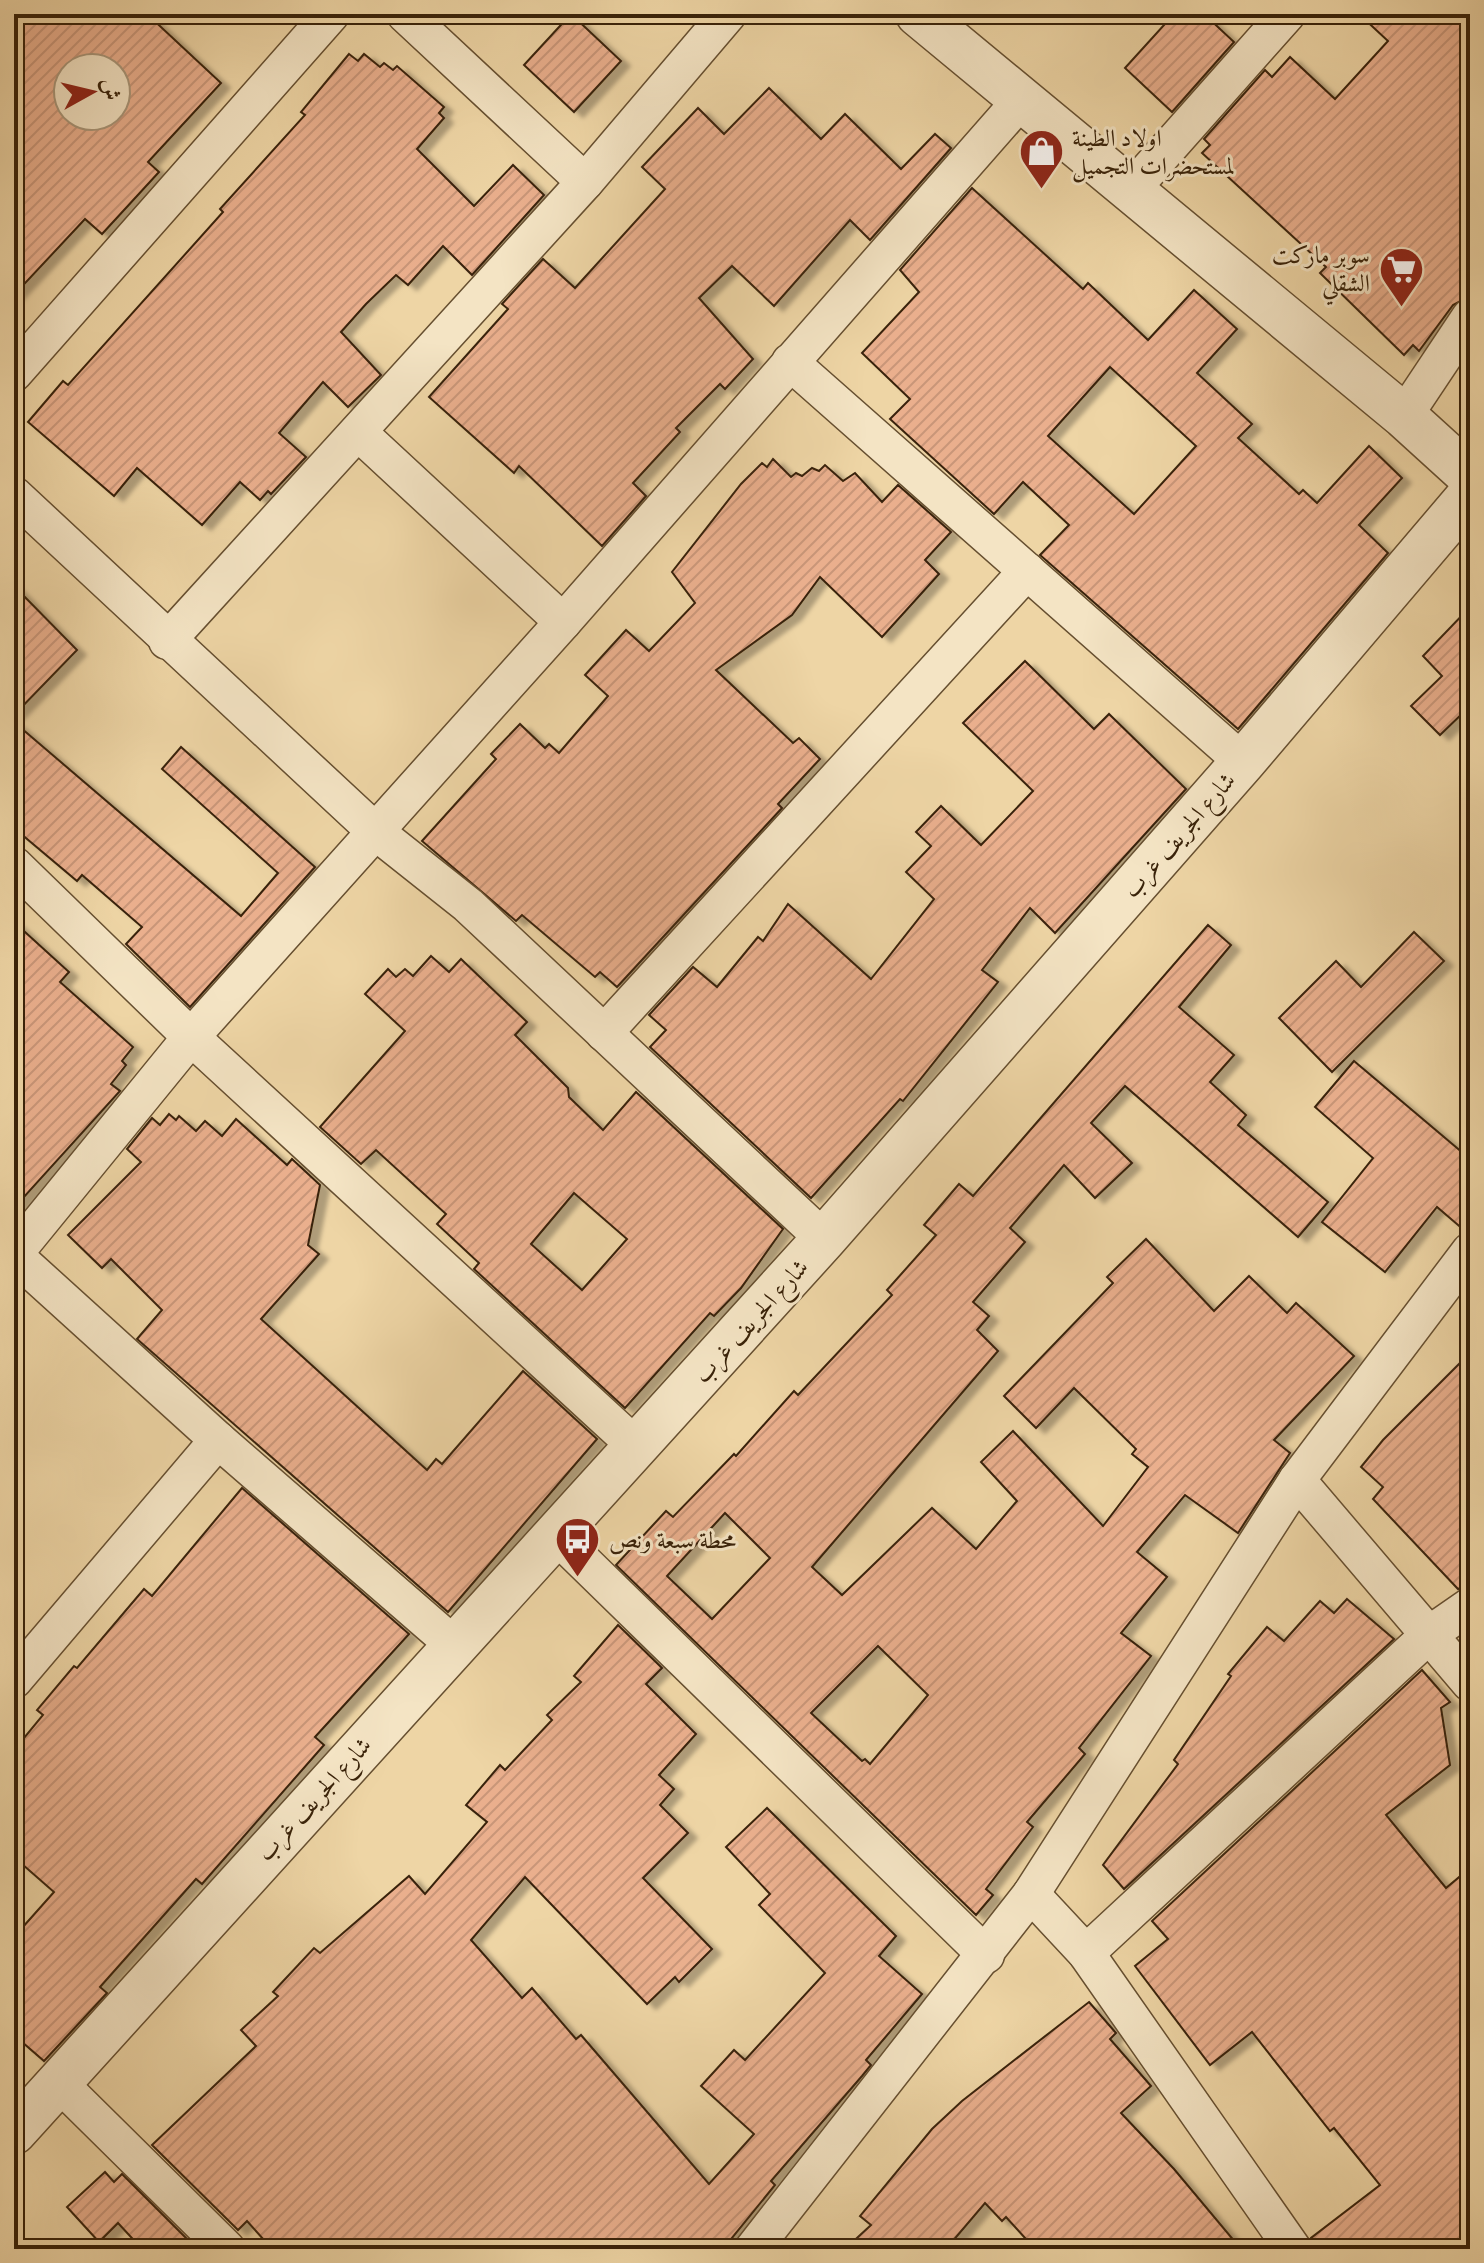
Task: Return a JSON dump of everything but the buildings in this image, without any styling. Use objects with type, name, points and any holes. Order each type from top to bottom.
[{"type":"street","points":[[14,373],[331,14]]},
{"type":"street","points":[[405,14],[585,182]]},
{"type":"street","points":[[167,641],[585,182],[728,14]]},
{"type":"street","points":[[918,14],[1404,416],[1470,476]]},
{"type":"street","points":[[1130,191],[1287,14]]},
{"type":"street","points":[[454,1645],[218,1440],[14,1255],[191,1037],[563,622],[1022,99]]},
{"type":"street","points":[[1404,416],[1470,317]]},
{"type":"street","points":[[790,362],[1243,762]]},
{"type":"street","points":[[358,432],[563,622]]},
{"type":"street","points":[[14,495],[167,641],[376,832],[468,905],[824,1239]]},
{"type":"street","name":"شارع الجريف غرب","points":[[30,2102],[558,1537],[1243,762],[1470,495]]},
{"type":"street","points":[[604,1033],[1027,571]]},
{"type":"street","points":[[14,865],[191,1037],[637,1447]]},
{"type":"street","points":[[753,2249],[1031,1894],[1297,1480],[1468,1256]]},
{"type":"street","points":[[19,1666],[218,1440]]},
{"type":"street","points":[[1297,1480],[1431,1633],[1470,1683]]},
{"type":"street","points":[[558,1537],[986,1955]]},
{"type":"street","points":[[1086,1953],[1431,1633],[1470,1606]]},
{"type":"street","points":[[1031,1894],[1086,1953],[1293,2249]]},
{"type":"street","points":[[30,2102],[227,2249]]},
{"type":"place","name":"اولاد الطينة لمستحضرات التجميل","points":[[1041,191]]},
{"type":"place","name":"سوبر ماركت الشقلي","points":[[1401,308]]},
{"type":"place","name":"محطة سبعة ونص","points":[[578,1579]]}]
